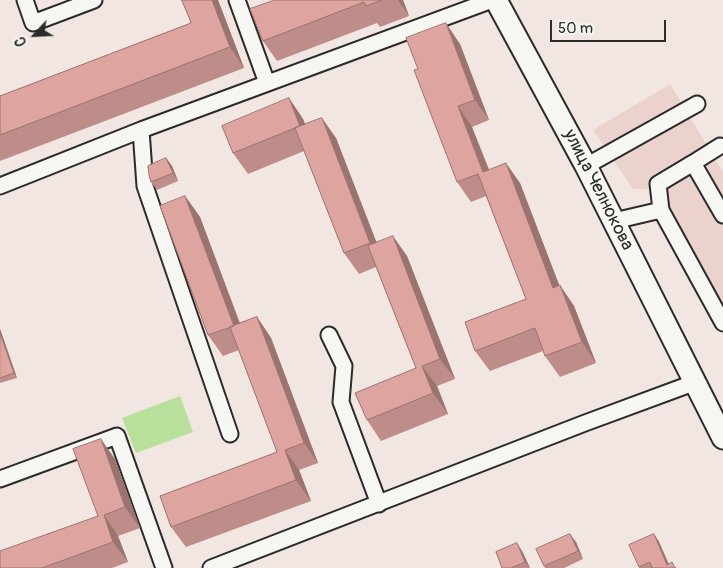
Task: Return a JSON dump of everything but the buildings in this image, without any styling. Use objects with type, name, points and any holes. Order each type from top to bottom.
[{"type":"main road","name":"улица Челнокова","points":[[494,0],[586,166],[723,438]]},
{"type":"street","points":[[25,0],[32,23],[94,0]]},
{"type":"street","points":[[237,0],[267,83]]},
{"type":"street","points":[[0,186],[141,130],[494,0]]},
{"type":"street","points":[[586,166],[697,104]]},
{"type":"street","points":[[141,130],[146,186],[230,434]]},
{"type":"street","points":[[720,146],[658,184],[661,210],[723,323]]},
{"type":"street","points":[[693,164],[723,215]]},
{"type":"street","points":[[614,221],[661,210]]},
{"type":"street","points":[[329,336],[344,366],[341,402],[379,504]]},
{"type":"street","points":[[211,568],[696,382]]},
{"type":"street","points":[[0,479],[117,436],[164,568]]},
{"type":"shaded area","points":[[670,84],[723,172],[723,310],[654,189],[633,189],[593,130]]},
{"type":"green space","points":[[180,396],[193,432],[136,453],[122,418]]}]
